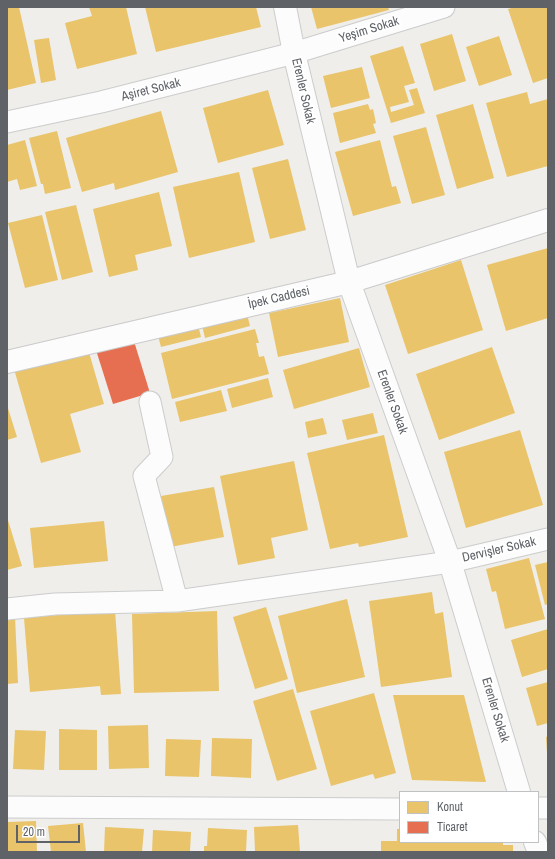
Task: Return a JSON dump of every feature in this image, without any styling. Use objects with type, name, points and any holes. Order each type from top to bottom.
[{"type":"street","name":"Erenler Sokak","points":[[285,7],[294,53],[349,282],[450,562],[519,791]]},
{"type":"street","name":"Yeşim Sokak","points":[[294,53],[444,7]]},
{"type":"street","name":"Aşiret Sokak","points":[[7,122],[101,102],[294,53]]},
{"type":"street","name":"İpek Caddesi","points":[[7,362],[349,282],[548,220]]},
{"type":"street","points":[[150,402],[162,457],[144,476],[177,601]]},
{"type":"street","name":"Dervişler Sokak","points":[[7,609],[55,604],[177,601],[450,562],[548,539]]},
{"type":"street","points":[[7,807],[399,808]]},
{"type":"building: Konut","points":[[7,7],[19,7],[36,83],[7,90]]},
{"type":"building: Konut","points":[[89,7],[126,7],[137,54],[77,69],[65,23],[92,16]]},
{"type":"building: Konut","points":[[145,7],[256,7],[261,27],[156,52]]},
{"type":"building: Konut","points":[[311,7],[388,7],[389,10],[317,29]]},
{"type":"building: Konut","points":[[515,7],[548,7],[548,78],[533,83],[508,9]]},
{"type":"building: Konut","points":[[452,34],[466,81],[434,91],[420,44]]},
{"type":"building: Konut","points":[[499,36],[512,75],[479,86],[466,47]]},
{"type":"building: Konut","points":[[49,38],[56,80],[41,83],[34,40]]},
{"type":"building: Konut","points":[[403,46],[415,83],[404,86],[409,102],[390,107],[391,112],[414,105],[409,90],[417,88],[425,113],[391,123],[370,56]]},
{"type":"building: Konut","points":[[362,67],[370,98],[331,108],[323,76]]},
{"type":"building: Konut","points":[[268,90],[284,145],[218,163],[203,108]]},
{"type":"building: Konut","points":[[527,92],[530,104],[548,99],[548,166],[507,177],[486,103]]},
{"type":"building: Konut","points":[[368,104],[370,110],[373,109],[376,123],[373,124],[376,133],[340,143],[333,113]]},
{"type":"building: Konut","points":[[473,104],[494,178],[457,189],[436,115]]},
{"type":"building: Konut","points":[[161,111],[178,172],[115,190],[114,183],[82,192],[66,138]]},
{"type":"building: Konut","points":[[426,127],[445,195],[412,204],[393,136]]},
{"type":"building: Konut","points":[[57,131],[71,188],[45,194],[29,138]]},
{"type":"building: Konut","points":[[25,140],[37,186],[20,190],[17,179],[7,182],[7,145]]},
{"type":"building: Konut","points":[[380,140],[392,187],[396,186],[401,203],[353,216],[335,152]]},
{"type":"building: Konut","points":[[288,159],[306,230],[270,239],[252,168]]},
{"type":"building: Konut","points":[[239,172],[255,242],[189,258],[173,187]]},
{"type":"building: Konut","points":[[159,192],[172,246],[135,255],[138,270],[109,277],[93,209]]},
{"type":"building: Konut","points":[[76,205],[93,272],[62,280],[45,212]]},
{"type":"building: Konut","points":[[42,215],[58,280],[25,288],[8,223]]},
{"type":"building: Konut","points":[[548,248],[548,318],[506,331],[487,265]]},
{"type":"building: Konut","points":[[461,260],[483,330],[408,354],[385,285]]},
{"type":"building: Konut","points":[[340,298],[349,342],[278,357],[269,313]]},
{"type":"building: Konut","points":[[246,310],[250,326],[205,338],[201,321]]},
{"type":"building: Konut","points":[[197,321],[201,337],[161,347],[157,332]]},
{"type":"building: Konut","points":[[255,329],[259,343],[256,343],[259,357],[264,356],[269,374],[172,399],[161,353]]},
{"type":"building: Konut","points":[[492,347],[515,413],[439,440],[416,374]]},
{"type":"building: Konut","points":[[359,348],[370,387],[294,409],[283,370]]},
{"type":"building: Konut","points":[[88,349],[104,404],[70,414],[81,452],[41,463],[14,369]]},
{"type":"building: Konut","points":[[268,378],[273,397],[232,408],[227,389]]},
{"type":"building: Konut","points":[[221,390],[227,411],[180,422],[175,402]]},
{"type":"building: Konut","points":[[7,405],[17,437],[7,440]]},
{"type":"building: Konut","points":[[373,413],[378,433],[347,440],[342,420]]},
{"type":"building: Konut","points":[[323,418],[327,434],[308,438],[305,422]]},
{"type":"building: Konut","points":[[520,430],[543,505],[466,528],[444,452]]},
{"type":"building: Konut","points":[[384,435],[408,537],[359,547],[358,543],[330,549],[307,453]]},
{"type":"building: Konut","points":[[294,461],[308,530],[271,538],[275,558],[238,565],[220,476]]},
{"type":"building: Konut","points":[[214,487],[224,537],[170,547],[161,496]]},
{"type":"building: Konut","points":[[7,517],[22,566],[7,570]]},
{"type":"building: Konut","points":[[104,521],[108,561],[34,568],[30,528]]},
{"type":"building: Konut","points":[[529,558],[545,619],[505,629],[496,591],[492,592],[486,569]]},
{"type":"building: Konut","points":[[548,562],[548,604],[545,605],[535,565]]},
{"type":"building: Konut","points":[[432,592],[435,614],[443,612],[452,677],[381,687],[369,601]]},
{"type":"building: Konut","points":[[347,599],[365,677],[297,693],[278,616]]},
{"type":"building: Konut","points":[[266,607],[288,679],[255,689],[233,617]]},
{"type":"building: Konut","points":[[115,610],[121,694],[101,695],[100,686],[30,692],[24,618]]},
{"type":"building: Konut","points":[[217,611],[219,691],[134,693],[132,614]]},
{"type":"building: Konut","points":[[7,616],[15,616],[18,683],[7,684]]},
{"type":"building: Konut","points":[[548,629],[548,669],[522,677],[511,640]]},
{"type":"building: Konut","points":[[548,682],[548,723],[537,726],[526,688]]},
{"type":"building: Konut","points":[[293,689],[317,769],[277,781],[253,701]]},
{"type":"building: Konut","points":[[374,693],[396,773],[375,779],[373,774],[331,786],[310,711]]},
{"type":"building: Konut","points":[[393,695],[464,695],[486,782],[412,780]]},
{"type":"building: Konut","points":[[148,725],[149,768],[109,769],[108,726]]},
{"type":"building: Konut","points":[[59,729],[97,730],[97,770],[59,770]]},
{"type":"building: Konut","points":[[15,730],[46,731],[44,770],[13,769]]},
{"type":"building: Konut","points":[[548,736],[548,753],[547,753],[546,737]]},
{"type":"building: Konut","points":[[212,738],[252,739],[251,778],[211,776]]},
{"type":"building: Konut","points":[[166,739],[201,740],[199,777],[165,776]]},
{"type":"building: Konut","points":[[36,821],[37,852],[7,852],[7,822]]},
{"type":"building: Konut","points":[[83,823],[86,852],[51,852],[48,826]]},
{"type":"building: Konut","points":[[298,825],[300,852],[255,852],[254,827]]},
{"type":"building: Konut","points":[[105,827],[144,829],[142,852],[104,852]]},
{"type":"building: Konut","points":[[208,828],[247,830],[246,852],[204,852],[204,846],[207,846]]},
{"type":"building: Konut","points":[[397,829],[399,829],[399,843],[503,843],[503,845],[513,845],[513,852],[381,852],[381,841],[397,841]]},
{"type":"building: Konut","points":[[153,830],[191,832],[190,852],[152,852]]},
{"type":"building: Ticaret","points":[[133,338],[150,393],[113,404],[96,350]]}]
